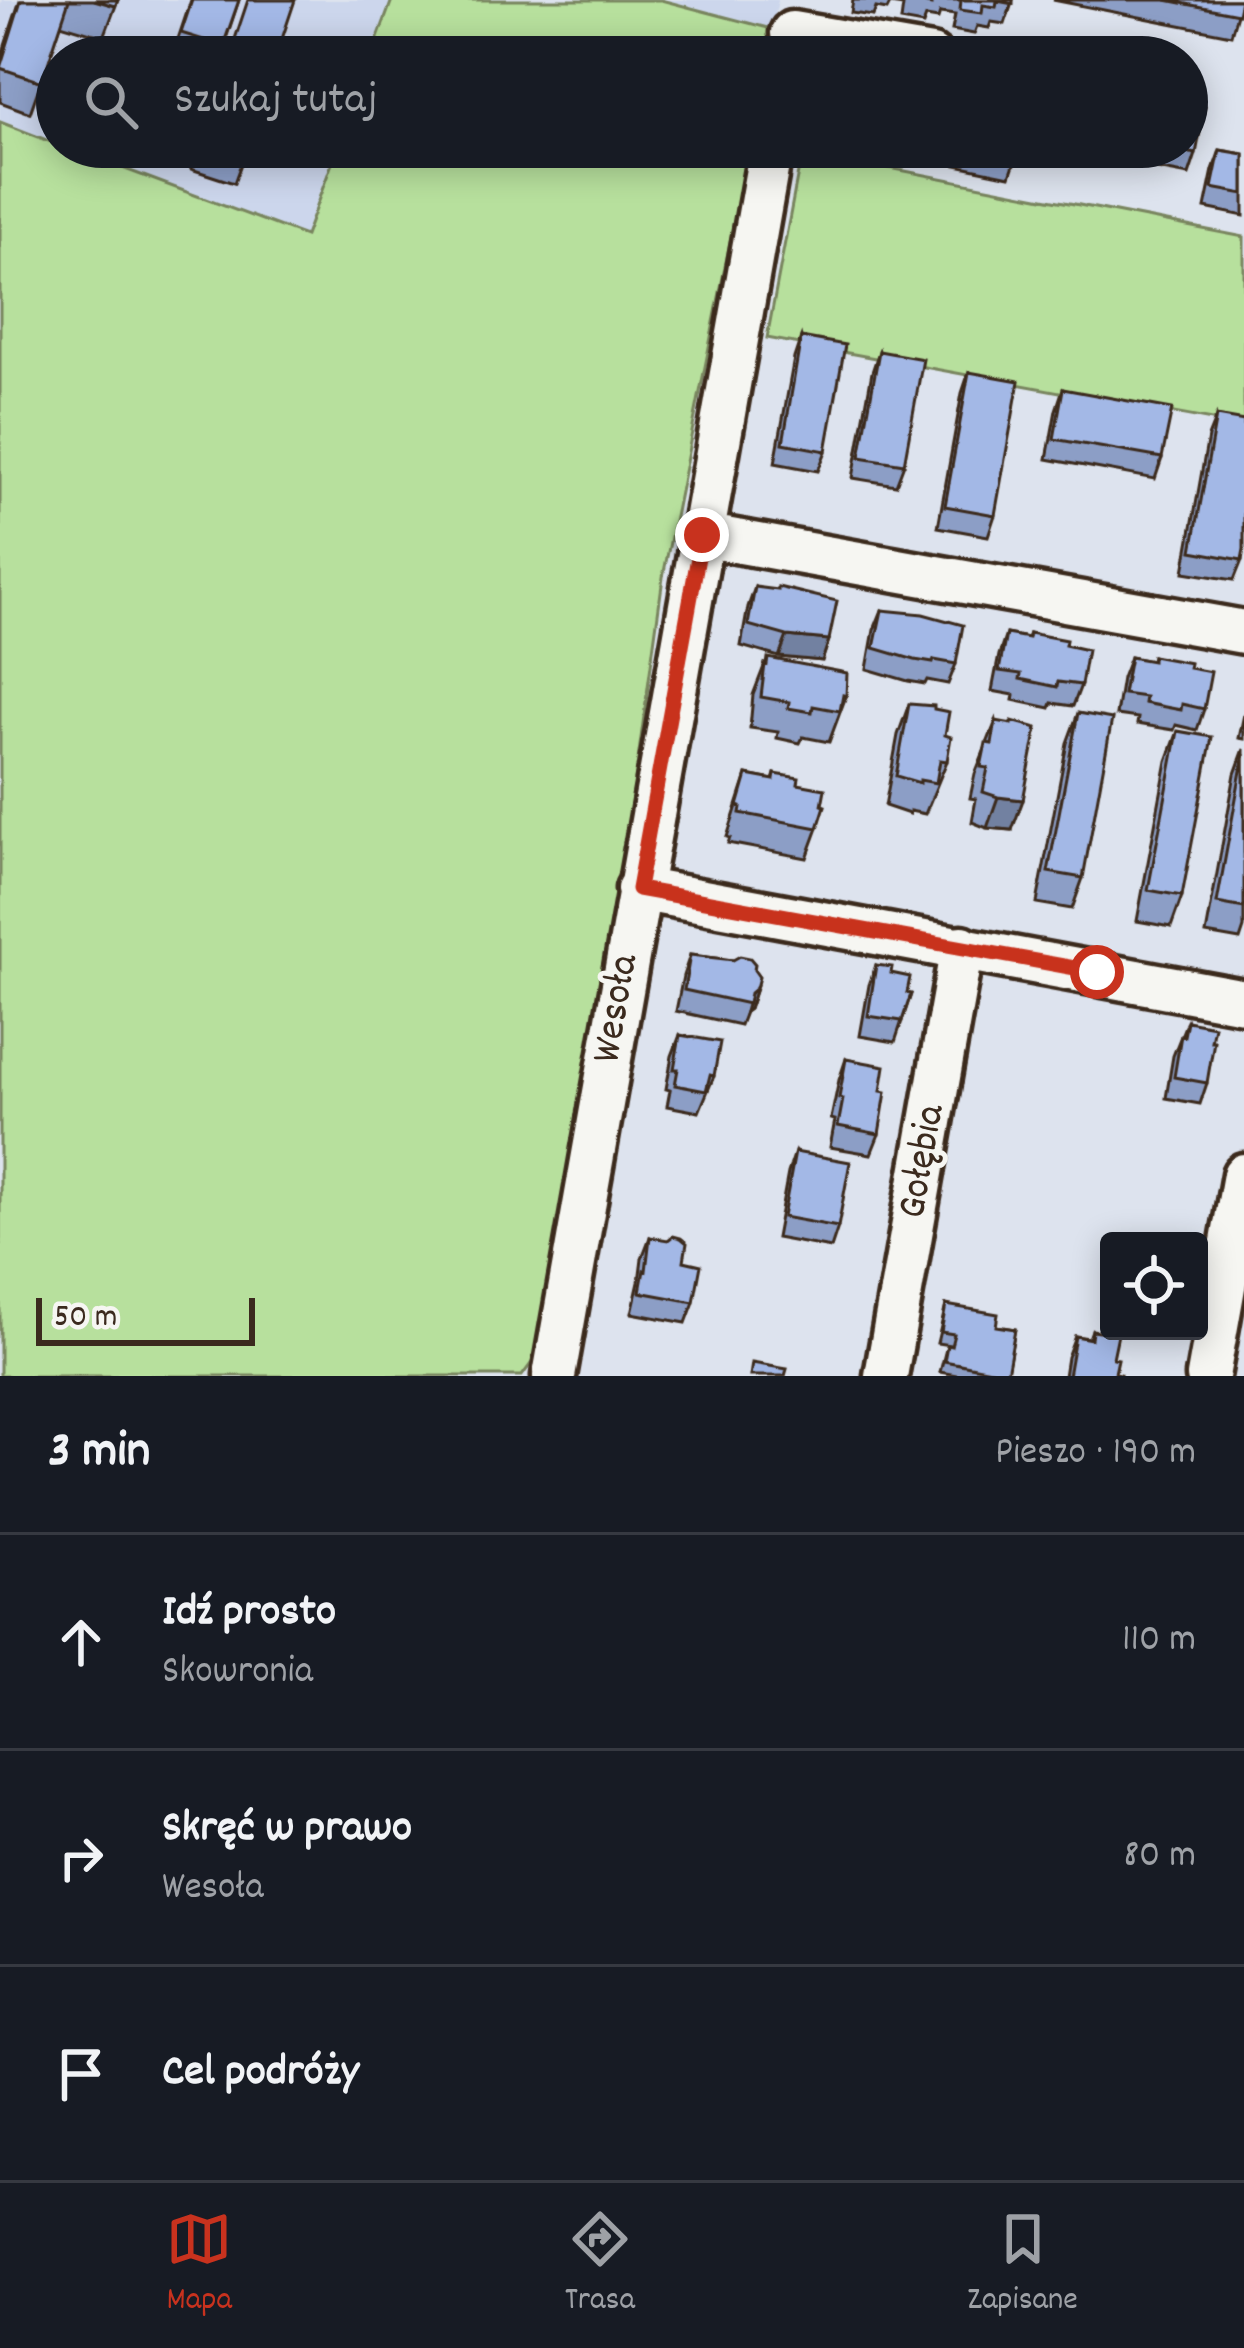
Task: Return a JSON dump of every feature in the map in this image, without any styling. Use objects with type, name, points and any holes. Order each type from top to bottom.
[{"type":"street","points":[[793,30],[824,36]]},
{"type":"street","name":"Wesoła","points":[[554,1376],[767,168]]},
{"type":"street","points":[[702,535],[1244,632]]},
{"type":"street","points":[[638,889],[1244,1000]]},
{"type":"street","name":"Gołębia","points":[[886,1376],[962,947]]},
{"type":"street","points":[[1208,1376],[1244,1175]]},
{"type":"shaded area","points":[[2,0],[392,0],[379,36],[36,36],[36,136],[0,122]]},
{"type":"shaded area","points":[[661,0],[778,0],[772,29]]},
{"type":"shaded area","points":[[122,168],[330,168],[305,237]]},
{"type":"green space","points":[[392,0],[661,0],[772,29],[770,36],[379,36]]},
{"type":"green space","points":[[0,122],[36,136],[36,168],[122,168],[305,236],[330,168],[745,168],[663,577],[622,877],[548,1341],[522,1376],[0,1376]]},
{"type":"green space","points":[[799,168],[889,168],[1244,237],[1244,426],[767,338]]},
{"type":"building","points":[[21,0],[69,0],[57,36],[36,36],[36,80],[0,68]]},
{"type":"building","points":[[192,0],[239,0],[226,36],[181,33]]},
{"type":"building","points":[[248,0],[295,0],[283,36],[236,36]]},
{"type":"building","points":[[961,0],[1013,0],[1013,4],[983,5],[982,13],[960,10]]},
{"type":"building","points":[[1166,0],[1241,0],[1238,14]]},
{"type":"building","points":[[1220,150],[1244,154],[1244,194],[1212,188]]},
{"type":"building","points":[[801,337],[845,345],[826,451],[783,443]]},
{"type":"building","points":[[879,351],[923,359],[904,464],[860,457]]},
{"type":"building","points":[[969,372],[1019,381],[995,515],[945,506]]},
{"type":"building","points":[[1063,389],[1172,409],[1162,458],[1054,439]]},
{"type":"building","points":[[1216,416],[1244,421],[1242,560],[1192,551]]},
{"type":"building","points":[[755,587],[778,587],[837,601],[829,640],[787,636],[748,625]]},
{"type":"building","points":[[882,610],[963,625],[956,664],[915,660],[874,648]]},
{"type":"building","points":[[1029,633],[1066,640],[1065,645],[1087,650],[1081,685],[1058,682],[1057,687],[999,671],[1006,634],[1028,638]]},
{"type":"building","points":[[1152,656],[1211,672],[1204,709],[1182,704],[1181,710],[1123,694],[1130,657],[1152,661]]},
{"type":"building","points":[[768,658],[847,673],[840,711],[788,708],[789,702],[761,697]]},
{"type":"building","points":[[909,704],[949,712],[947,761],[940,760],[936,783],[896,776]]},
{"type":"building","points":[[1078,713],[1112,719],[1083,878],[1048,872]]},
{"type":"building","points":[[996,721],[1037,728],[1023,800],[983,792],[988,768],[981,767]]},
{"type":"building","points":[[1178,731],[1212,737],[1182,896],[1148,890]]},
{"type":"building","points":[[1244,754],[1244,908],[1217,903]]},
{"type":"building","points":[[775,774],[825,789],[818,828],[740,813],[747,775],[774,780]]},
{"type":"building","points":[[690,955],[750,958],[759,977],[748,1004],[684,990]]},
{"type":"building","points":[[876,965],[910,977],[907,993],[911,994],[902,1021],[868,1016]]},
{"type":"building","points":[[1187,1021],[1214,1026],[1207,1083],[1174,1077]]},
{"type":"building","points":[[680,1035],[720,1042],[706,1091],[675,1085]]},
{"type":"building","points":[[846,1059],[885,1066],[879,1134],[838,1126]]},
{"type":"building","points":[[795,1152],[850,1162],[838,1227],[783,1217]]},
{"type":"building","points":[[673,1236],[687,1243],[684,1261],[701,1265],[694,1302],[640,1292],[650,1237],[668,1240]]},
{"type":"building","points":[[946,1305],[998,1314],[996,1326],[1015,1329],[1007,1373],[944,1361],[954,1334],[941,1332]]},
{"type":"building","points":[[1092,1330],[1100,1331],[1100,1340],[1117,1340],[1113,1358],[1118,1359],[1115,1373],[1120,1376],[1068,1376],[1075,1336],[1091,1339]]},
{"type":"building","points":[[752,1363],[787,1369],[785,1376],[750,1376]]},
{"type":"route","points":[[702,535],[638,889],[1097,972]]}]
